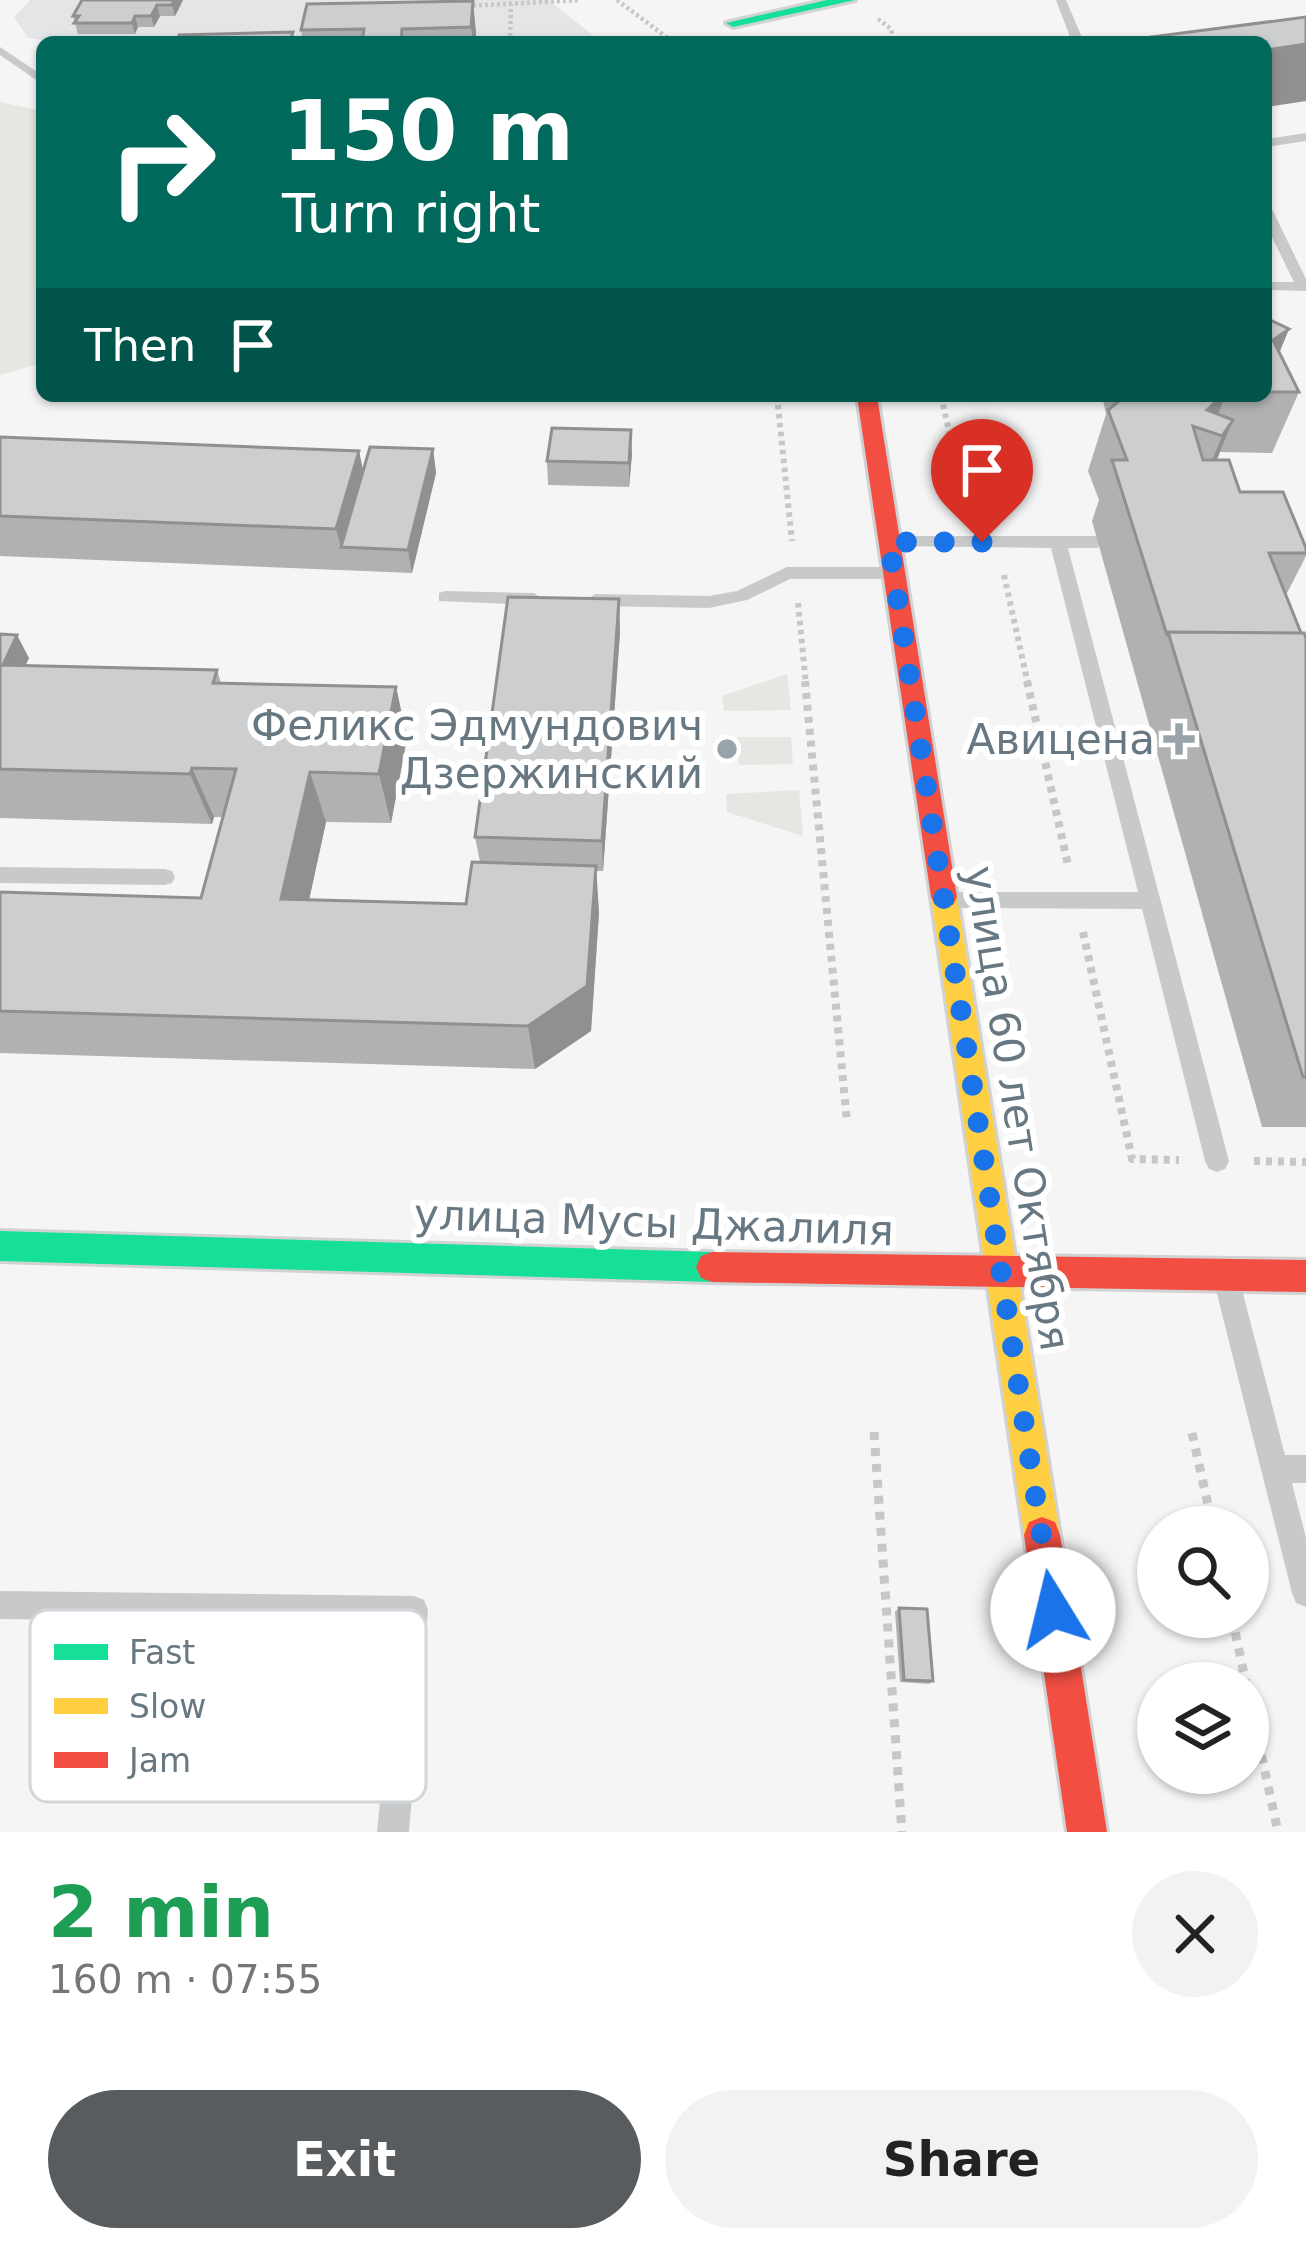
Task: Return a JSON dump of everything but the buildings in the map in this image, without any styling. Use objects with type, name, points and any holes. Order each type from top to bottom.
[{"type":"main road","points":[[750,36],[724,18],[875,9]]},
{"type":"main road","name":"улица 60 лет Октября","points":[[868,402],[1087,1832]]},
{"type":"main road","name":"улица Мусы Джалиля","points":[[0,1246],[1306,1276]]},
{"type":"lane","points":[[1061,0],[1076,36]]},
{"type":"lane","points":[[0,50],[36,76]]},
{"type":"lane","points":[[1272,142],[1306,136]]},
{"type":"lane","points":[[1272,223],[1305,286],[1272,286]]},
{"type":"lane","points":[[889,542],[1097,542]]},
{"type":"lane","points":[[1058,542],[1217,1161]]},
{"type":"lane","points":[[577,599],[709,602],[741,596],[795,572],[894,573]]},
{"type":"lane","points":[[445,597],[555,599]]},
{"type":"lane","points":[[0,875],[165,877]]},
{"type":"lane","points":[[944,900],[1151,901]]},
{"type":"lane","points":[[1225,1275],[1306,1593]]},
{"type":"lane","points":[[1274,1469],[1306,1469]]},
{"type":"lane","points":[[0,1605],[414,1610]]},
{"type":"lane","points":[[393,1832],[396,1802]]},
{"type":"path","points":[[447,7],[580,0]]},
{"type":"path","points":[[617,0],[665,36]]},
{"type":"path","points":[[510,36],[511,4]]},
{"type":"path","points":[[875,9],[892,36]]},
{"type":"path","points":[[778,402],[847,1121]]},
{"type":"path","points":[[942,402],[970,526],[1003,569],[1132,1159]]},
{"type":"path","points":[[874,1432],[902,1832]]},
{"type":"path","points":[[1192,1433],[1208,1506]]},
{"type":"path","points":[[1269,1790],[1278,1832]]},
{"type":"shaded area","points":[[30,0],[548,0],[594,36],[36,39],[28,38],[14,17]]},
{"type":"shaded area","points":[[0,102],[36,110],[36,365],[0,375]]},
{"type":"shaded area","points":[[787,674],[791,710],[724,711],[722,696]]},
{"type":"shaded area","points":[[737,737],[791,737],[793,764],[739,765]]},
{"type":"shaded area","points":[[799,790],[803,836],[727,812],[726,794]]},
{"type":"traffic: fast","points":[[733,23],[848,0]]},
{"type":"traffic: fast","points":[[0,1246],[712,1267]]},
{"type":"traffic: slow","points":[[944,897],[1042,1535]]},
{"type":"traffic: jam","points":[[868,402],[944,897]]},
{"type":"traffic: jam","points":[[712,1267],[1306,1276]]},
{"type":"traffic: jam","points":[[1042,1535],[1087,1832]]},
{"type":"place","name":"Авицена","points":[[1179,739]]},
{"type":"place","name":"Феликс Эдмундович Дзержинский","points":[[727,749]]},
{"type":"route","points":[[982,542],[889,542],[1053,1610]]}]
